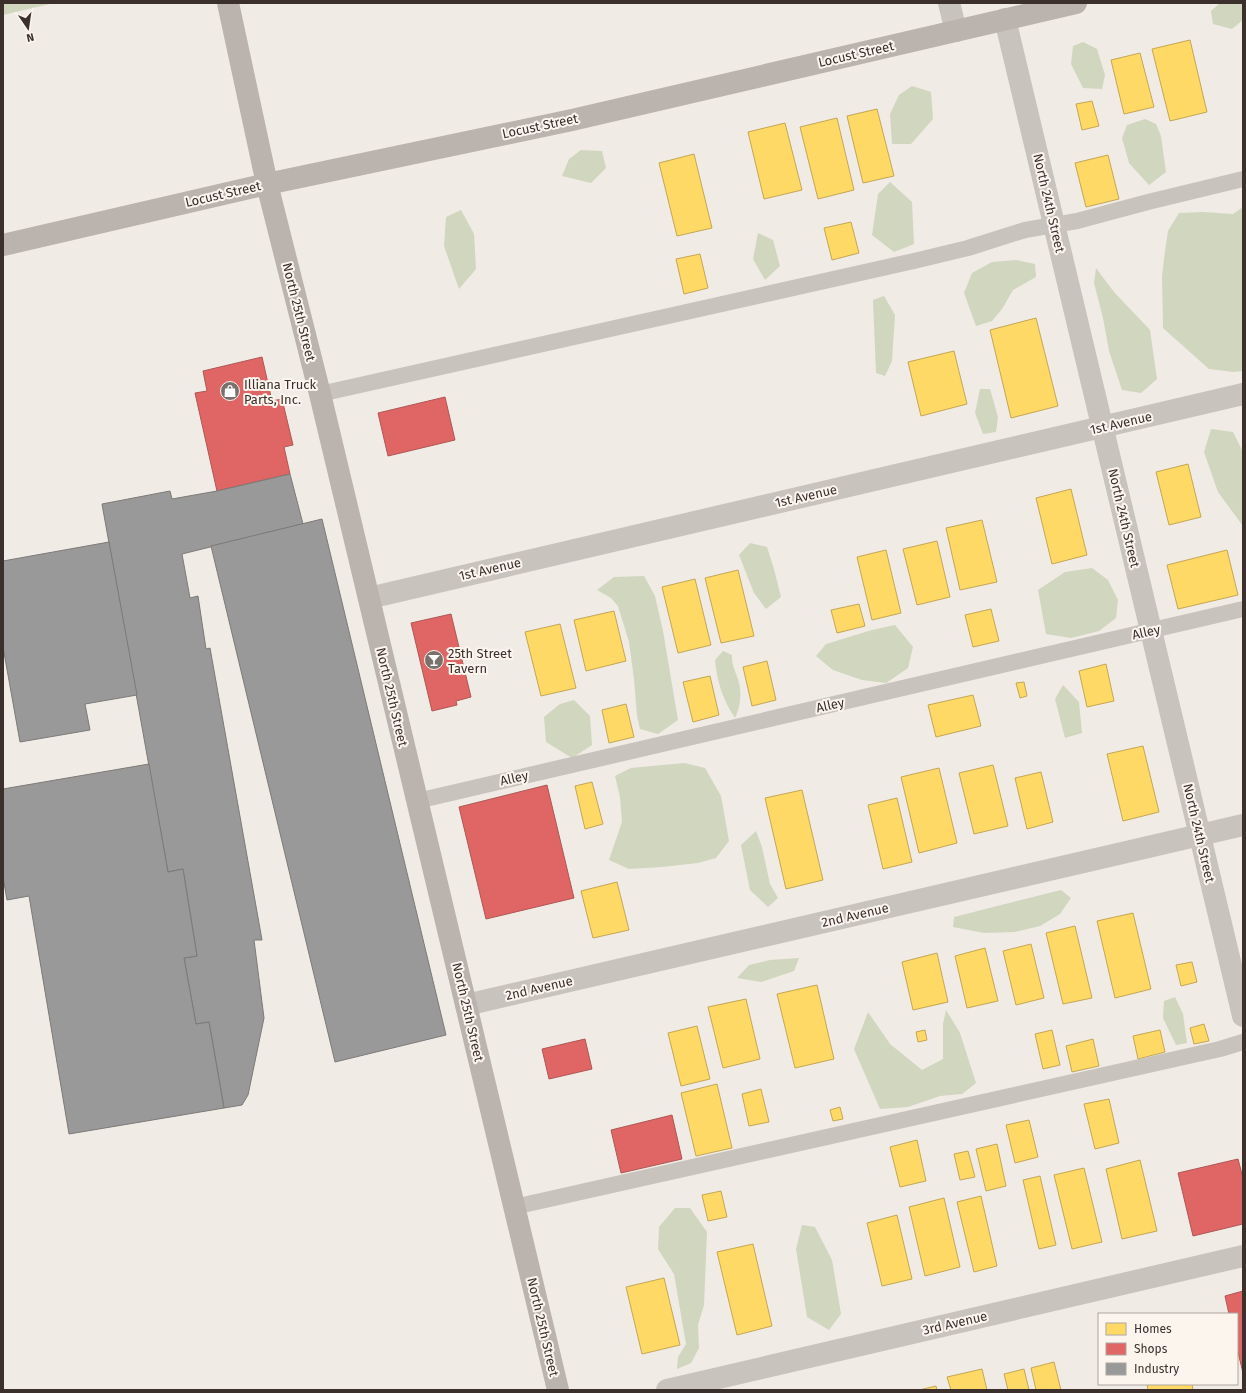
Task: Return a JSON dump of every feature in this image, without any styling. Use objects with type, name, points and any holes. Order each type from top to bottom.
[{"type":"street","name":"North 25th Street","points":[[228,3],[267,184],[320,394],[558,1390]]},
{"type":"street","points":[[949,3],[956,31]]},
{"type":"street","name":"Locust Street","points":[[3,245],[267,184],[564,121],[1076,3]]},
{"type":"street","name":"North 24th Street","points":[[1005,19],[1243,1016]]},
{"type":"street","name":"1st Avenue","points":[[369,598],[1243,394]]},
{"type":"street","name":"2nd Avenue","points":[[466,1005],[1243,825]]},
{"type":"street","name":"3rd Avenue","points":[[666,1390],[1243,1256]]},
{"type":"lane","points":[[320,394],[914,261],[968,248],[1025,230],[1077,221],[1243,179]]},
{"type":"lane","name":"Alley","points":[[417,801],[1243,609]]},
{"type":"lane","points":[[514,1207],[1220,1049],[1243,1042]]},
{"type":"green space","points":[[3,3],[54,3],[3,15]]},
{"type":"green space","points":[[1220,3],[1243,4],[1243,20],[1232,29],[1213,24],[1211,11]]},
{"type":"green space","points":[[1083,42],[1097,49],[1105,75],[1102,89],[1083,88],[1071,64],[1073,46]]},
{"type":"green space","points":[[912,86],[931,92],[933,119],[911,144],[892,144],[890,114],[899,95]]},
{"type":"green space","points":[[1145,119],[1156,124],[1161,136],[1166,172],[1149,185],[1129,163],[1122,138],[1127,125]]},
{"type":"green space","points":[[581,150],[602,151],[606,168],[591,183],[562,176],[569,159]]},
{"type":"green space","points":[[890,182],[912,202],[914,244],[894,252],[872,235],[878,194]]},
{"type":"green space","points":[[1243,207],[1243,371],[1233,372],[1209,369],[1163,328],[1162,276],[1168,231],[1179,213],[1203,212],[1233,214]]},
{"type":"green space","points":[[461,210],[474,234],[476,269],[459,289],[444,246],[446,217]]},
{"type":"green space","points":[[758,233],[773,240],[780,266],[765,280],[753,259]]},
{"type":"green space","points":[[1016,260],[1035,264],[1036,277],[1013,290],[1002,309],[992,321],[976,326],[964,293],[972,273],[992,262]]},
{"type":"green space","points":[[1096,268],[1114,292],[1150,330],[1157,379],[1141,393],[1122,390],[1109,351],[1103,318],[1094,283]]},
{"type":"green space","points":[[884,296],[895,315],[892,361],[885,376],[876,373],[873,300]]},
{"type":"green space","points":[[980,389],[990,389],[998,417],[996,432],[983,434],[975,413]]},
{"type":"green space","points":[[1211,429],[1233,432],[1243,452],[1243,526],[1218,492],[1204,452]]},
{"type":"green space","points":[[750,543],[767,547],[781,597],[766,609],[754,593],[739,555]]},
{"type":"green space","points":[[1092,568],[1108,580],[1118,600],[1116,618],[1099,631],[1071,638],[1046,634],[1038,590],[1065,572]]},
{"type":"green space","points":[[644,576],[655,596],[663,631],[678,720],[658,734],[640,729],[637,716],[629,642],[618,606],[611,598],[597,590],[614,577]]},
{"type":"green space","points":[[895,625],[913,647],[908,668],[886,683],[862,680],[833,670],[816,656],[826,644],[872,630]]},
{"type":"green space","points":[[723,651],[732,655],[733,666],[740,687],[740,701],[735,718],[724,698],[717,676],[715,660]]},
{"type":"green space","points":[[1063,685],[1079,702],[1082,733],[1065,738],[1055,699]]},
{"type":"green space","points":[[574,700],[590,716],[592,745],[572,758],[546,742],[544,717],[560,704]]},
{"type":"green space","points":[[684,763],[705,768],[721,796],[729,841],[716,858],[698,863],[629,869],[609,860],[622,822],[620,797],[615,776],[631,768]]},
{"type":"green space","points":[[756,831],[762,847],[770,884],[778,898],[768,907],[750,890],[741,845]]},
{"type":"green space","points":[[1061,890],[1071,898],[1060,914],[1040,926],[1015,932],[984,933],[953,927],[954,917]]},
{"type":"green space","points":[[799,958],[794,971],[761,982],[737,978],[749,965],[770,960]]},
{"type":"green space","points":[[1175,997],[1183,1014],[1187,1043],[1176,1045],[1163,1018],[1164,1001]]},
{"type":"green space","points":[[946,1010],[960,1033],[976,1083],[962,1094],[940,1096],[908,1107],[880,1109],[854,1049],[868,1012],[890,1044],[922,1070],[943,1059],[943,1024]]},
{"type":"green space","points":[[675,1208],[690,1208],[707,1232],[704,1305],[698,1325],[699,1348],[691,1363],[677,1369],[678,1357],[686,1344],[674,1274],[658,1249],[659,1227]]},
{"type":"green space","points":[[802,1225],[815,1227],[832,1260],[841,1314],[829,1330],[807,1317],[796,1249]]},
{"type":"building: Homes","points":[[1190,40],[1207,112],[1170,121],[1152,49]]},
{"type":"building: Homes","points":[[1140,53],[1154,107],[1124,114],[1111,60]]},
{"type":"building: Homes","points":[[1092,101],[1099,126],[1082,130],[1076,104]]},
{"type":"building: Homes","points":[[877,109],[894,176],[863,183],[847,116]]},
{"type":"building: Homes","points":[[837,118],[854,190],[818,199],[800,127]]},
{"type":"building: Homes","points":[[785,123],[802,190],[764,199],[748,132]]},
{"type":"building: Homes","points":[[694,154],[712,228],[677,236],[659,163]]},
{"type":"building: Homes","points":[[1108,155],[1119,199],[1086,207],[1075,163]]},
{"type":"building: Homes","points":[[851,222],[859,253],[832,260],[824,228]]},
{"type":"building: Homes","points":[[700,254],[708,288],[684,294],[676,259]]},
{"type":"building: Homes","points":[[1036,318],[1058,406],[1011,418],[990,330]]},
{"type":"building: Homes","points":[[954,351],[967,404],[921,416],[908,362]]},
{"type":"building: Homes","points":[[1188,464],[1201,517],[1169,525],[1156,472]]},
{"type":"building: Homes","points":[[1071,489],[1087,555],[1052,564],[1036,498]]},
{"type":"building: Homes","points":[[982,520],[997,582],[960,590],[946,528]]},
{"type":"building: Homes","points":[[937,541],[950,597],[917,605],[903,549]]},
{"type":"building: Homes","points":[[886,550],[901,613],[872,620],[857,557]]},
{"type":"building: Homes","points":[[1227,550],[1238,595],[1178,609],[1167,565]]},
{"type":"building: Homes","points":[[738,570],[754,636],[721,643],[705,578]]},
{"type":"building: Homes","points":[[695,579],[711,645],[678,653],[662,587]]},
{"type":"building: Homes","points":[[859,604],[865,626],[837,633],[831,610]]},
{"type":"building: Homes","points":[[991,609],[999,641],[973,647],[965,615]]},
{"type":"building: Homes","points":[[614,611],[626,661],[586,671],[574,620]]},
{"type":"building: Homes","points":[[560,624],[576,688],[541,696],[525,632]]},
{"type":"building: Homes","points":[[767,661],[776,700],[752,706],[743,667]]},
{"type":"building: Homes","points":[[1106,664],[1114,701],[1087,707],[1079,671]]},
{"type":"building: Homes","points":[[710,676],[719,715],[693,722],[683,682]]},
{"type":"building: Homes","points":[[1024,682],[1027,696],[1020,698],[1016,683]]},
{"type":"building: Homes","points":[[973,695],[981,726],[936,737],[928,705]]},
{"type":"building: Homes","points":[[626,704],[634,737],[609,743],[602,710]]},
{"type":"building: Homes","points":[[1143,746],[1159,812],[1123,821],[1107,754]]},
{"type":"building: Homes","points":[[993,765],[1008,826],[974,834],[959,773]]},
{"type":"building: Homes","points":[[939,768],[957,843],[919,853],[901,777]]},
{"type":"building: Homes","points":[[1041,772],[1053,822],[1027,829],[1015,778]]},
{"type":"building: Homes","points":[[592,782],[603,824],[585,829],[575,786]]},
{"type":"building: Homes","points":[[802,790],[823,880],[786,889],[765,798]]},
{"type":"building: Homes","points":[[897,798],[912,862],[883,869],[868,805]]},
{"type":"building: Homes","points":[[617,882],[629,930],[593,938],[581,891]]},
{"type":"building: Homes","points":[[1133,913],[1151,989],[1115,998],[1097,921]]},
{"type":"building: Homes","points":[[1075,926],[1092,998],[1063,1004],[1046,933]]},
{"type":"building: Homes","points":[[1031,944],[1044,998],[1016,1005],[1003,951]]},
{"type":"building: Homes","points":[[985,948],[998,1001],[967,1008],[955,956]]},
{"type":"building: Homes","points":[[937,953],[948,1002],[913,1010],[902,962]]},
{"type":"building: Homes","points":[[1192,962],[1197,982],[1181,986],[1176,965]]},
{"type":"building: Homes","points":[[817,985],[834,1059],[795,1068],[777,994]]},
{"type":"building: Homes","points":[[746,999],[760,1059],[723,1068],[708,1007]]},
{"type":"building: Homes","points":[[1204,1024],[1209,1041],[1194,1044],[1190,1028]]},
{"type":"building: Homes","points":[[697,1026],[710,1079],[681,1086],[668,1033]]},
{"type":"building: Homes","points":[[925,1030],[927,1040],[918,1042],[916,1032]]},
{"type":"building: Homes","points":[[1052,1030],[1060,1065],[1043,1069],[1035,1034]]},
{"type":"building: Homes","points":[[1160,1030],[1165,1052],[1138,1059],[1133,1036]]},
{"type":"building: Homes","points":[[1093,1039],[1099,1066],[1072,1072],[1066,1046]]},
{"type":"building: Homes","points":[[717,1084],[732,1148],[696,1156],[681,1093]]},
{"type":"building: Homes","points":[[761,1089],[769,1122],[749,1126],[742,1094]]},
{"type":"building: Homes","points":[[1109,1099],[1119,1143],[1095,1149],[1084,1104]]},
{"type":"building: Homes","points":[[840,1107],[843,1119],[833,1121],[830,1110]]},
{"type":"building: Homes","points":[[1029,1120],[1038,1157],[1015,1163],[1006,1125]]},
{"type":"building: Homes","points":[[917,1140],[926,1181],[900,1187],[890,1147]]},
{"type":"building: Homes","points":[[997,1144],[1006,1186],[986,1191],[976,1149]]},
{"type":"building: Homes","points":[[968,1151],[975,1177],[960,1180],[954,1154]]},
{"type":"building: Homes","points":[[1140,1160],[1157,1231],[1122,1239],[1106,1169]]},
{"type":"building: Homes","points":[[1084,1168],[1102,1242],[1072,1249],[1054,1175]]},
{"type":"building: Homes","points":[[1040,1176],[1056,1245],[1039,1249],[1023,1180]]},
{"type":"building: Homes","points":[[721,1191],[727,1217],[708,1221],[702,1195]]},
{"type":"building: Homes","points":[[981,1196],[997,1266],[974,1272],[957,1202]]},
{"type":"building: Homes","points":[[944,1198],[960,1267],[925,1276],[909,1207]]},
{"type":"building: Homes","points":[[897,1215],[912,1279],[882,1286],[867,1223]]},
{"type":"building: Homes","points":[[753,1244],[772,1326],[737,1335],[717,1252]]},
{"type":"building: Homes","points":[[664,1278],[680,1345],[642,1354],[626,1287]]},
{"type":"building: Homes","points":[[1054,1362],[1061,1390],[1036,1390],[1031,1368]]},
{"type":"building: Homes","points":[[982,1369],[987,1390],[951,1390],[947,1377]]},
{"type":"building: Homes","points":[[1024,1369],[1029,1390],[1008,1390],[1004,1374]]},
{"type":"building: Homes","points":[[1147,1385],[1192,1385],[1193,1390],[1148,1390]]},
{"type":"building: Homes","points":[[936,1386],[937,1390],[919,1390]]},
{"type":"building: Shops","points":[[262,357],[272,401],[282,399],[293,445],[284,447],[290,474],[217,491],[195,393],[207,391],[203,371]]},
{"type":"building: Shops","points":[[445,397],[455,440],[388,456],[378,413]]},
{"type":"building: Shops","points":[[451,614],[471,697],[456,701],[457,705],[432,711],[411,623]]},
{"type":"building: Shops","points":[[547,785],[574,898],[486,919],[459,807]]},
{"type":"building: Shops","points":[[585,1039],[592,1069],[549,1079],[542,1049]]},
{"type":"building: Shops","points":[[672,1115],[682,1159],[621,1173],[611,1130]]},
{"type":"building: Shops","points":[[1238,1159],[1243,1178],[1243,1224],[1193,1236],[1178,1173]]},
{"type":"building: Shops","points":[[1243,1291],[1243,1373],[1238,1352],[1238,1313],[1229,1313],[1225,1296]]},
{"type":"building: Industry","points":[[290,474],[303,524],[182,554],[190,598],[198,596],[206,649],[210,648],[262,940],[254,940],[264,1018],[248,1095],[242,1105],[224,1108],[209,1022],[196,1024],[184,958],[197,956],[183,869],[168,872],[102,504],[170,491],[172,499],[217,491]]},
{"type":"building: Industry","points":[[322,519],[446,1035],[335,1062],[211,546]]},
{"type":"building: Industry","points":[[109,542],[137,695],[85,704],[90,730],[20,742],[3,647],[3,561]]},
{"type":"building: Industry","points":[[149,764],[168,872],[183,869],[197,956],[184,958],[196,1024],[209,1022],[224,1108],[69,1134],[29,896],[7,900],[3,877],[3,789]]},
{"type":"place","name":"Illiana Truck Parts, Inc.","points":[[230,391]]},
{"type":"place","name":"25th Street Tavern","points":[[434,660]]}]
